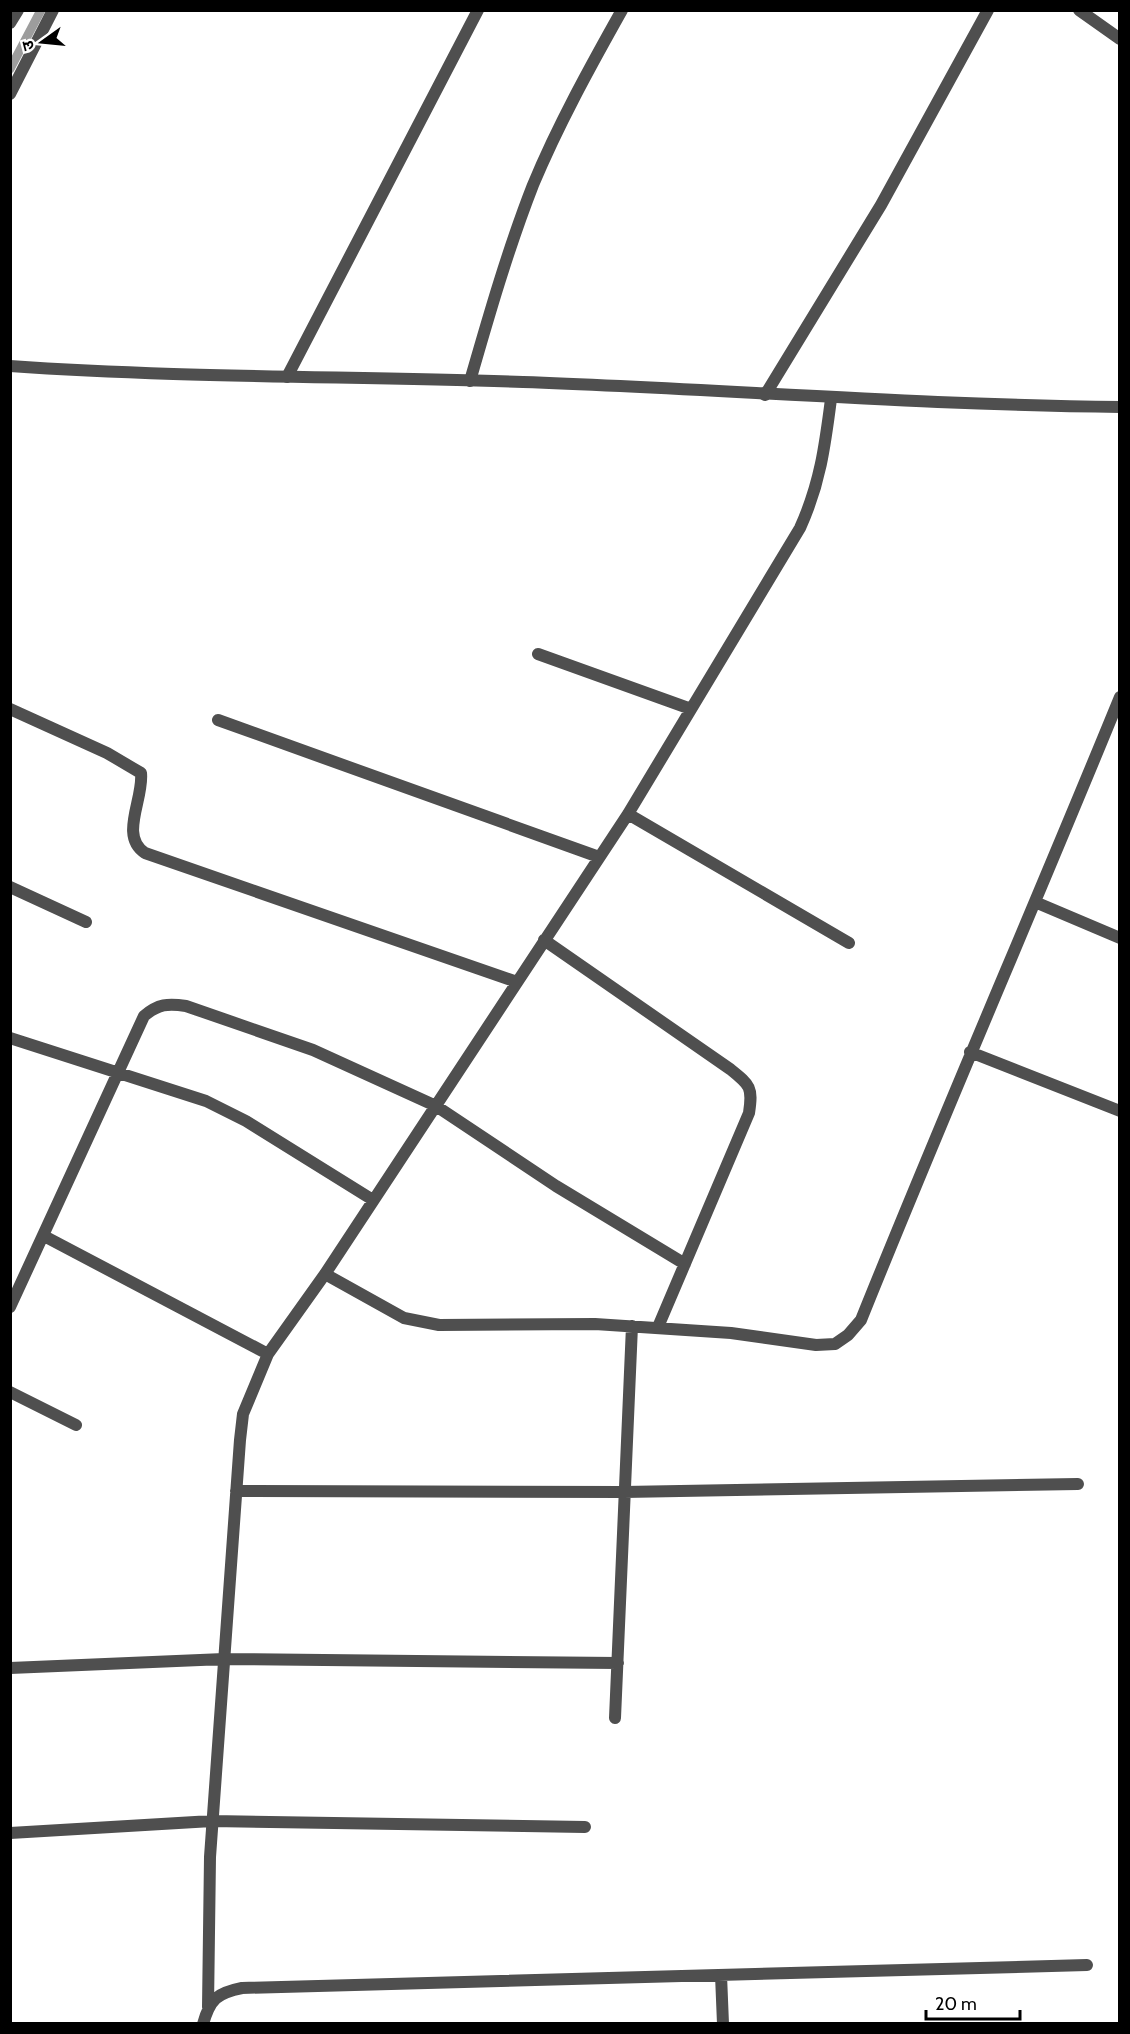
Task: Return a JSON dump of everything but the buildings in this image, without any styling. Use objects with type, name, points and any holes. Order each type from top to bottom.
[{"type":"street","points":[[10,23],[18,10]]},
{"type":"street","points":[[10,94],[53,10]]},
{"type":"street","points":[[287,377],[478,10]]},
{"type":"street","points":[[470,381],[501,277],[533,186],[562,124],[622,10]]},
{"type":"street","points":[[765,395],[881,205],[988,10]]},
{"type":"street","points":[[1078,10],[1119,39]]},
{"type":"street","points":[[10,366],[287,377],[470,381],[831,399],[1119,407]]},
{"type":"street","points":[[203,2024],[208,2007],[212,1821],[243,1414],[268,1354],[325,1274],[628,814],[800,528],[822,467],[831,399]]},
{"type":"street","points":[[538,654],[691,709]]},
{"type":"street","points":[[325,1274],[404,1318],[439,1325],[512,1323],[658,1327],[731,1333],[816,1345],[835,1344],[848,1335],[861,1320],[970,1052],[1035,902],[1119,697]]},
{"type":"street","points":[[10,710],[107,753],[141,773],[143,787],[132,835],[135,846],[145,853],[517,982]]},
{"type":"street","points":[[218,720],[599,857]]},
{"type":"street","points":[[628,814],[849,943]]},
{"type":"street","points":[[10,887],[86,922]]},
{"type":"street","points":[[1035,902],[1119,938]]},
{"type":"street","points":[[544,940],[748,1084],[752,1094],[749,1113],[658,1327]]},
{"type":"street","points":[[10,1308],[144,1016],[156,1006],[169,1003],[186,1006],[313,1050],[436,1106],[556,1186],[685,1264]]},
{"type":"street","points":[[10,1038],[206,1101],[246,1121],[373,1200]]},
{"type":"street","points":[[970,1052],[1119,1111]]},
{"type":"street","points":[[44,1236],[268,1354]]},
{"type":"street","points":[[615,1718],[632,1326]]},
{"type":"street","points":[[10,1392],[76,1425]]},
{"type":"street","points":[[236,1491],[624,1492],[1078,1484]]},
{"type":"street","points":[[10,1668],[224,1659],[618,1663]]},
{"type":"street","points":[[10,1833],[212,1821],[585,1827]]},
{"type":"street","points":[[208,2007],[222,1992],[242,1988],[1087,1965]]},
{"type":"street","points":[[721,1975],[723,2024]]},
{"type":"waterway","points":[[10,69],[41,10]]}]
